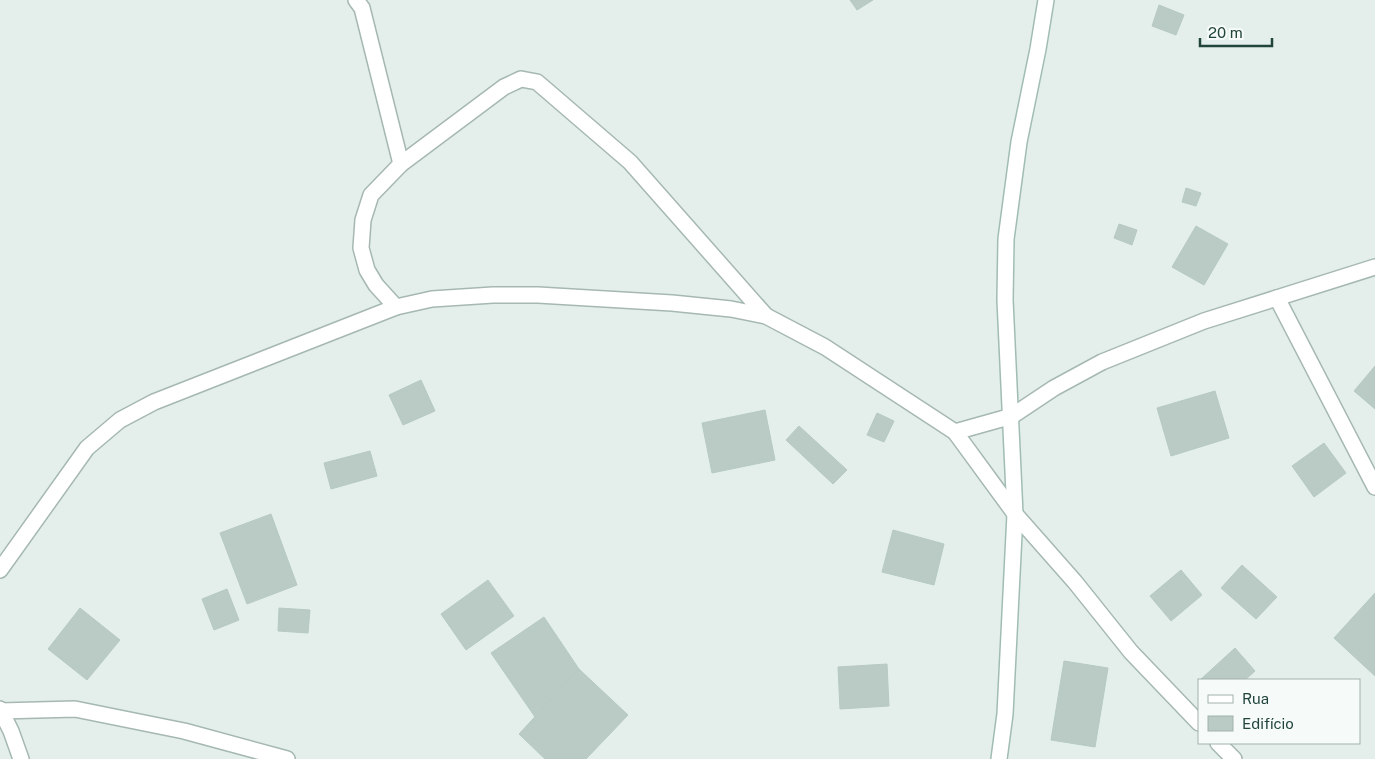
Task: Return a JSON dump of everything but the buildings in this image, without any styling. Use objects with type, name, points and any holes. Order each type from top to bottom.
[{"type":"street","points":[[356,0],[362,8],[401,164]]},
{"type":"street","points":[[999,759],[1005,705],[1015,514],[1012,416],[1005,300],[1006,238],[1018,142],[1038,49],[1046,0]]},
{"type":"street","points":[[396,307],[376,285],[367,270],[361,248],[363,220],[371,195],[401,164],[504,87],[521,78],[537,82],[630,162],[766,316]]},
{"type":"street","points":[[955,432],[1012,416],[1054,388],[1102,362],[1204,321],[1375,267]]},
{"type":"street","points":[[0,570],[87,448],[120,420],[154,402],[396,307],[432,298],[538,295],[672,303],[731,309],[766,316],[825,347],[955,432],[1015,514],[1075,582],[1131,652],[1198,722]]},
{"type":"street","points":[[1277,298],[1375,487]]},
{"type":"street","points":[[21,759],[18,748],[0,710],[75,709],[184,731],[288,759]]},
{"type":"street","points":[[1219,744],[1234,759]]}]
